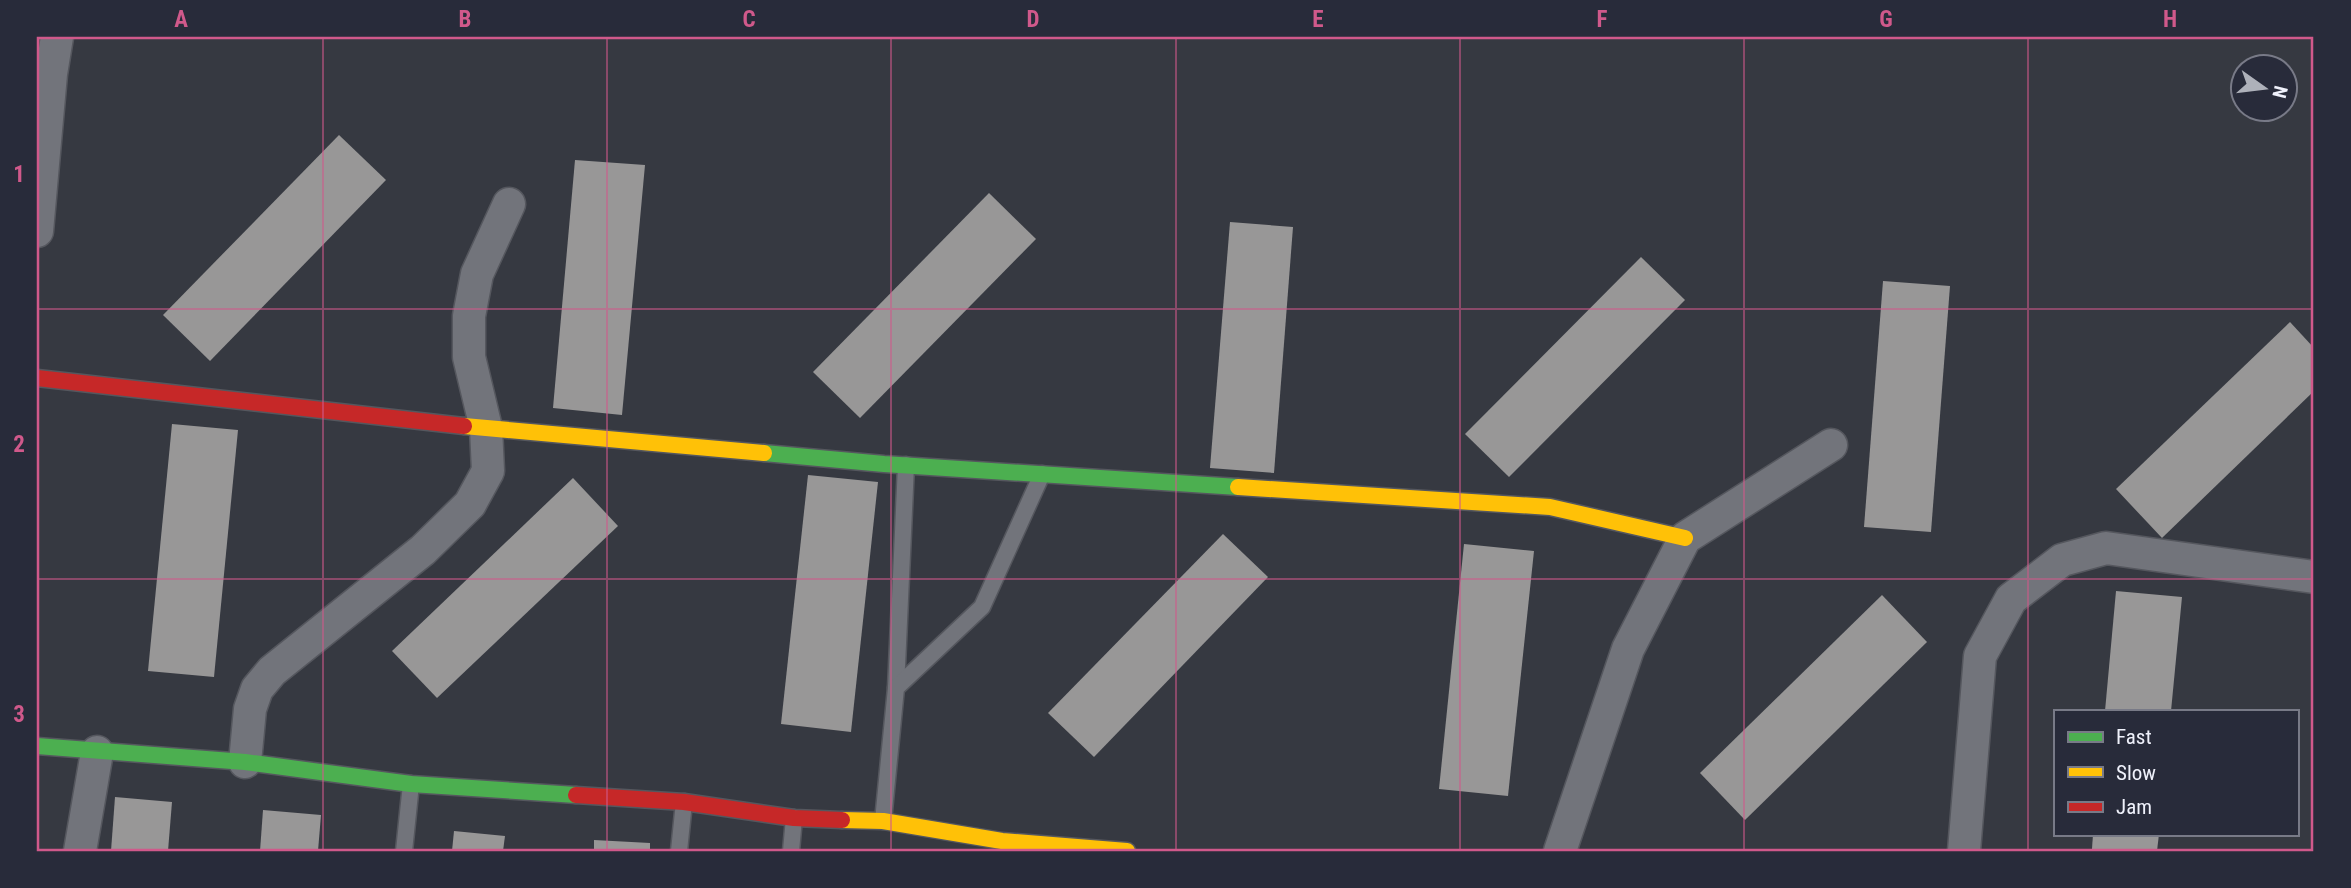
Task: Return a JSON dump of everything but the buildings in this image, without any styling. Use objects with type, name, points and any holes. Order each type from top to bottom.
[{"type":"street","points":[[37,231],[51,74],[57,37]]},
{"type":"street","points":[[245,762],[250,709],[257,690],[272,671],[423,550],[470,504],[488,471],[486,428],[469,357],[469,316],[477,274],[509,204]]},
{"type":"street","points":[[37,378],[486,428],[906,465],[1550,507],[1685,538]]},
{"type":"street","points":[[1560,851],[1628,649],[1685,538],[1831,445]]},
{"type":"street","points":[[1965,851],[1980,656],[2011,599],[2062,560],[2106,548],[2314,577]]},
{"type":"street","points":[[37,746],[245,762],[411,783],[684,802],[794,818],[883,821],[1002,846],[1127,851]]},
{"type":"street","points":[[80,851],[97,752]]},
{"type":"lane","points":[[883,821],[896,688],[906,465]]},
{"type":"lane","points":[[896,688],[982,607],[1042,474]]},
{"type":"lane","points":[[404,851],[411,783]]},
{"type":"lane","points":[[679,851],[684,802]]},
{"type":"lane","points":[[791,851],[794,818]]},
{"type":"traffic: fast","points":[[764,453],[884,464],[1238,487]]},
{"type":"traffic: fast","points":[[37,746],[245,762],[411,784],[576,795]]},
{"type":"traffic: slow","points":[[464,426],[764,453]]},
{"type":"traffic: slow","points":[[1238,487],[1550,507],[1685,538]]},
{"type":"traffic: slow","points":[[842,820],[883,821],[1002,841],[1127,851]]},
{"type":"traffic: jam","points":[[37,378],[464,426]]},
{"type":"traffic: jam","points":[[576,795],[684,802],[794,818],[842,820]]}]
